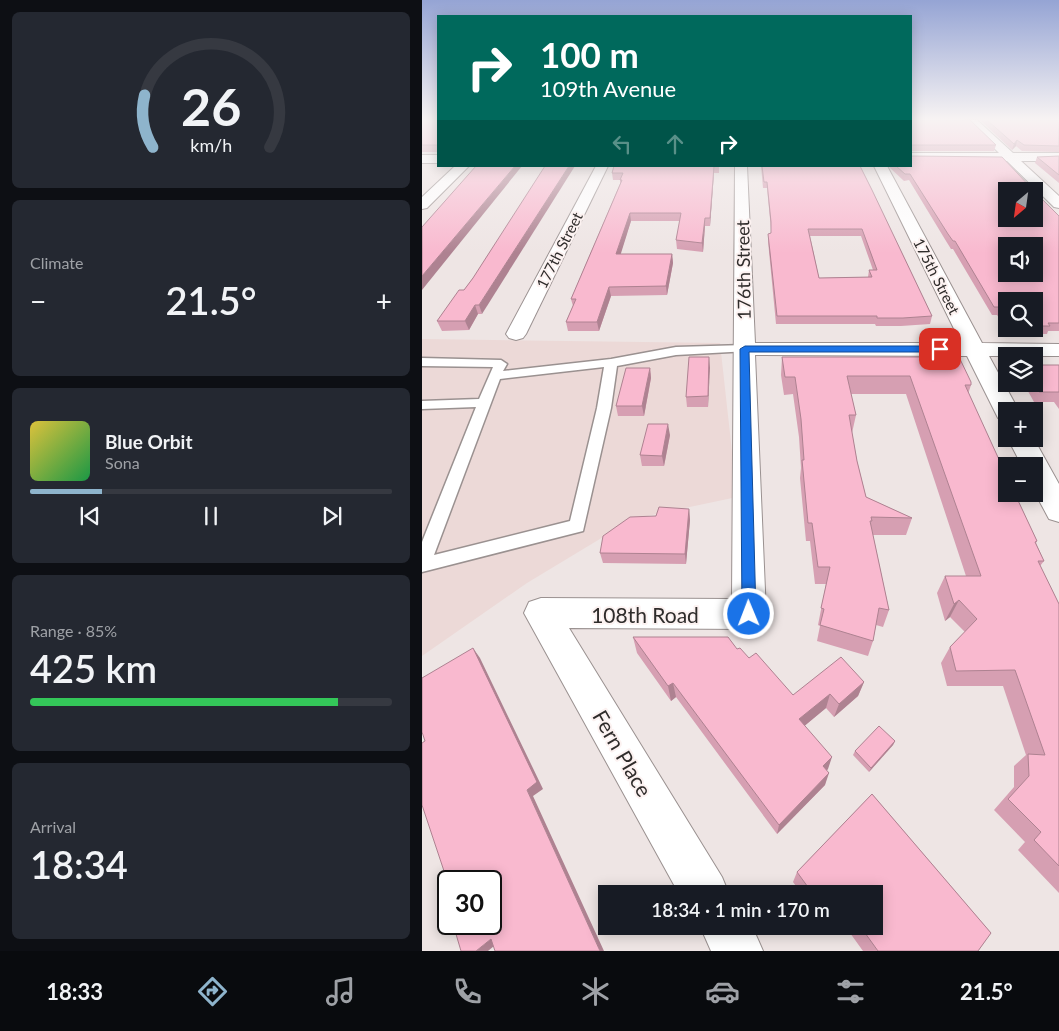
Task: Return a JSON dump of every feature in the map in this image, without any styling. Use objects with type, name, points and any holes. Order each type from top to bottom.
[{"type":"street","points":[[1017,164],[1058,204]]},
{"type":"street","points":[[422,205],[462,167]]},
{"type":"street","name":"177th Street","points":[[516,334],[601,167]]},
{"type":"street","name":"176th Street","points":[[742,167],[749,614]]},
{"type":"street","name":"175th Street","points":[[881,167],[1002,402]]},
{"type":"street","points":[[745,349],[1058,350]]},
{"type":"street","points":[[1025,447],[1058,511]]},
{"type":"street","name":"108th Road","points":[[541,613],[749,614]]},
{"type":"street","name":"Fern Place","points":[[541,613],[700,885]]},
{"type":"street","points":[[729,935],[738,951]]},
{"type":"lane","points":[[495,376],[611,363],[676,351],[745,349]]},
{"type":"lane","points":[[422,362],[501,364],[422,564]]},
{"type":"lane","points":[[422,564],[577,526],[604,408],[611,363]]},
{"type":"lane","points":[[422,405],[486,403]]},
{"type":"shaded area","points":[[422,339],[720,343],[737,497],[633,519],[527,583],[422,656]]},
{"type":"building","points":[[912,164],[1009,164],[1026,182],[998,182],[998,228],[1043,228],[1043,200],[1059,216],[1059,323],[1048,323],[1050,326],[1043,326],[1043,292],[998,292],[998,307],[994,307],[955,241],[948,234],[910,174],[905,174],[897,167],[912,167]]},
{"type":"building","points":[[1046,164],[1059,164],[1059,175]]},
{"type":"building","points":[[475,167],[514,167],[422,276],[422,227]]},
{"type":"building","points":[[544,167],[568,167],[479,305],[475,305],[465,321],[437,321],[459,290],[464,290]]},
{"type":"building","points":[[614,167],[714,167],[710,218],[705,218],[702,243],[676,240],[681,213],[630,213],[616,254],[672,254],[666,286],[609,287],[597,322],[566,322],[576,299],[571,299],[622,180],[620,180],[623,173],[612,173]]},
{"type":"building","points":[[762,167],[860,167],[932,316],[877,318],[877,316],[777,316],[768,234],[771,233],[771,222],[767,182],[764,182]],"holes":[[[808,229],[862,229],[877,270],[869,270],[872,277],[819,278]]]},
{"type":"building","points":[[689,357],[709,357],[708,396],[686,397]]},
{"type":"building","points":[[782,357],[959,357],[971,382],[971,385],[965,385],[998,457],[998,502],[1019,502],[1044,561],[1038,561],[1059,604],[1059,866],[1034,840],[1041,832],[1008,799],[1029,776],[1028,754],[1045,755],[1015,670],[956,671],[950,647],[977,619],[959,600],[954,604],[945,576],[981,576],[910,376],[847,376],[856,415],[849,415],[857,461],[866,497],[912,518],[871,517],[872,521],[870,521],[889,610],[879,608],[873,641],[820,625],[824,609],[821,608],[830,567],[818,567],[812,523],[808,523],[802,460],[804,460],[801,419],[795,377],[785,377]]},
{"type":"building","points":[[1043,365],[1059,365],[1059,392],[1043,392]]},
{"type":"building","points":[[626,368],[650,368],[642,406],[616,406]]},
{"type":"building","points":[[648,424],[668,424],[662,456],[640,455]]},
{"type":"building","points":[[659,507],[689,509],[685,554],[600,553],[603,536],[630,517],[656,516]]},
{"type":"building","points":[[633,637],[728,637],[737,649],[740,648],[749,658],[756,653],[793,695],[841,657],[864,682],[839,704],[830,694],[799,719],[832,757],[823,766],[829,773],[779,825],[673,683],[668,686]]},
{"type":"building","points":[[473,648],[537,782],[527,790],[600,951],[495,951],[491,939],[476,951],[461,951],[456,935],[502,935],[502,870],[444,870],[422,805],[422,743],[425,741],[422,732],[422,678]]},
{"type":"building","points":[[879,726],[895,741],[871,768],[855,751]]},
{"type":"building","points":[[872,794],[991,933],[978,951],[878,951],[866,935],[883,935],[883,885],[806,885],[797,872]]},
{"type":"route","points":[[749,614],[745,349],[940,349]]}]
